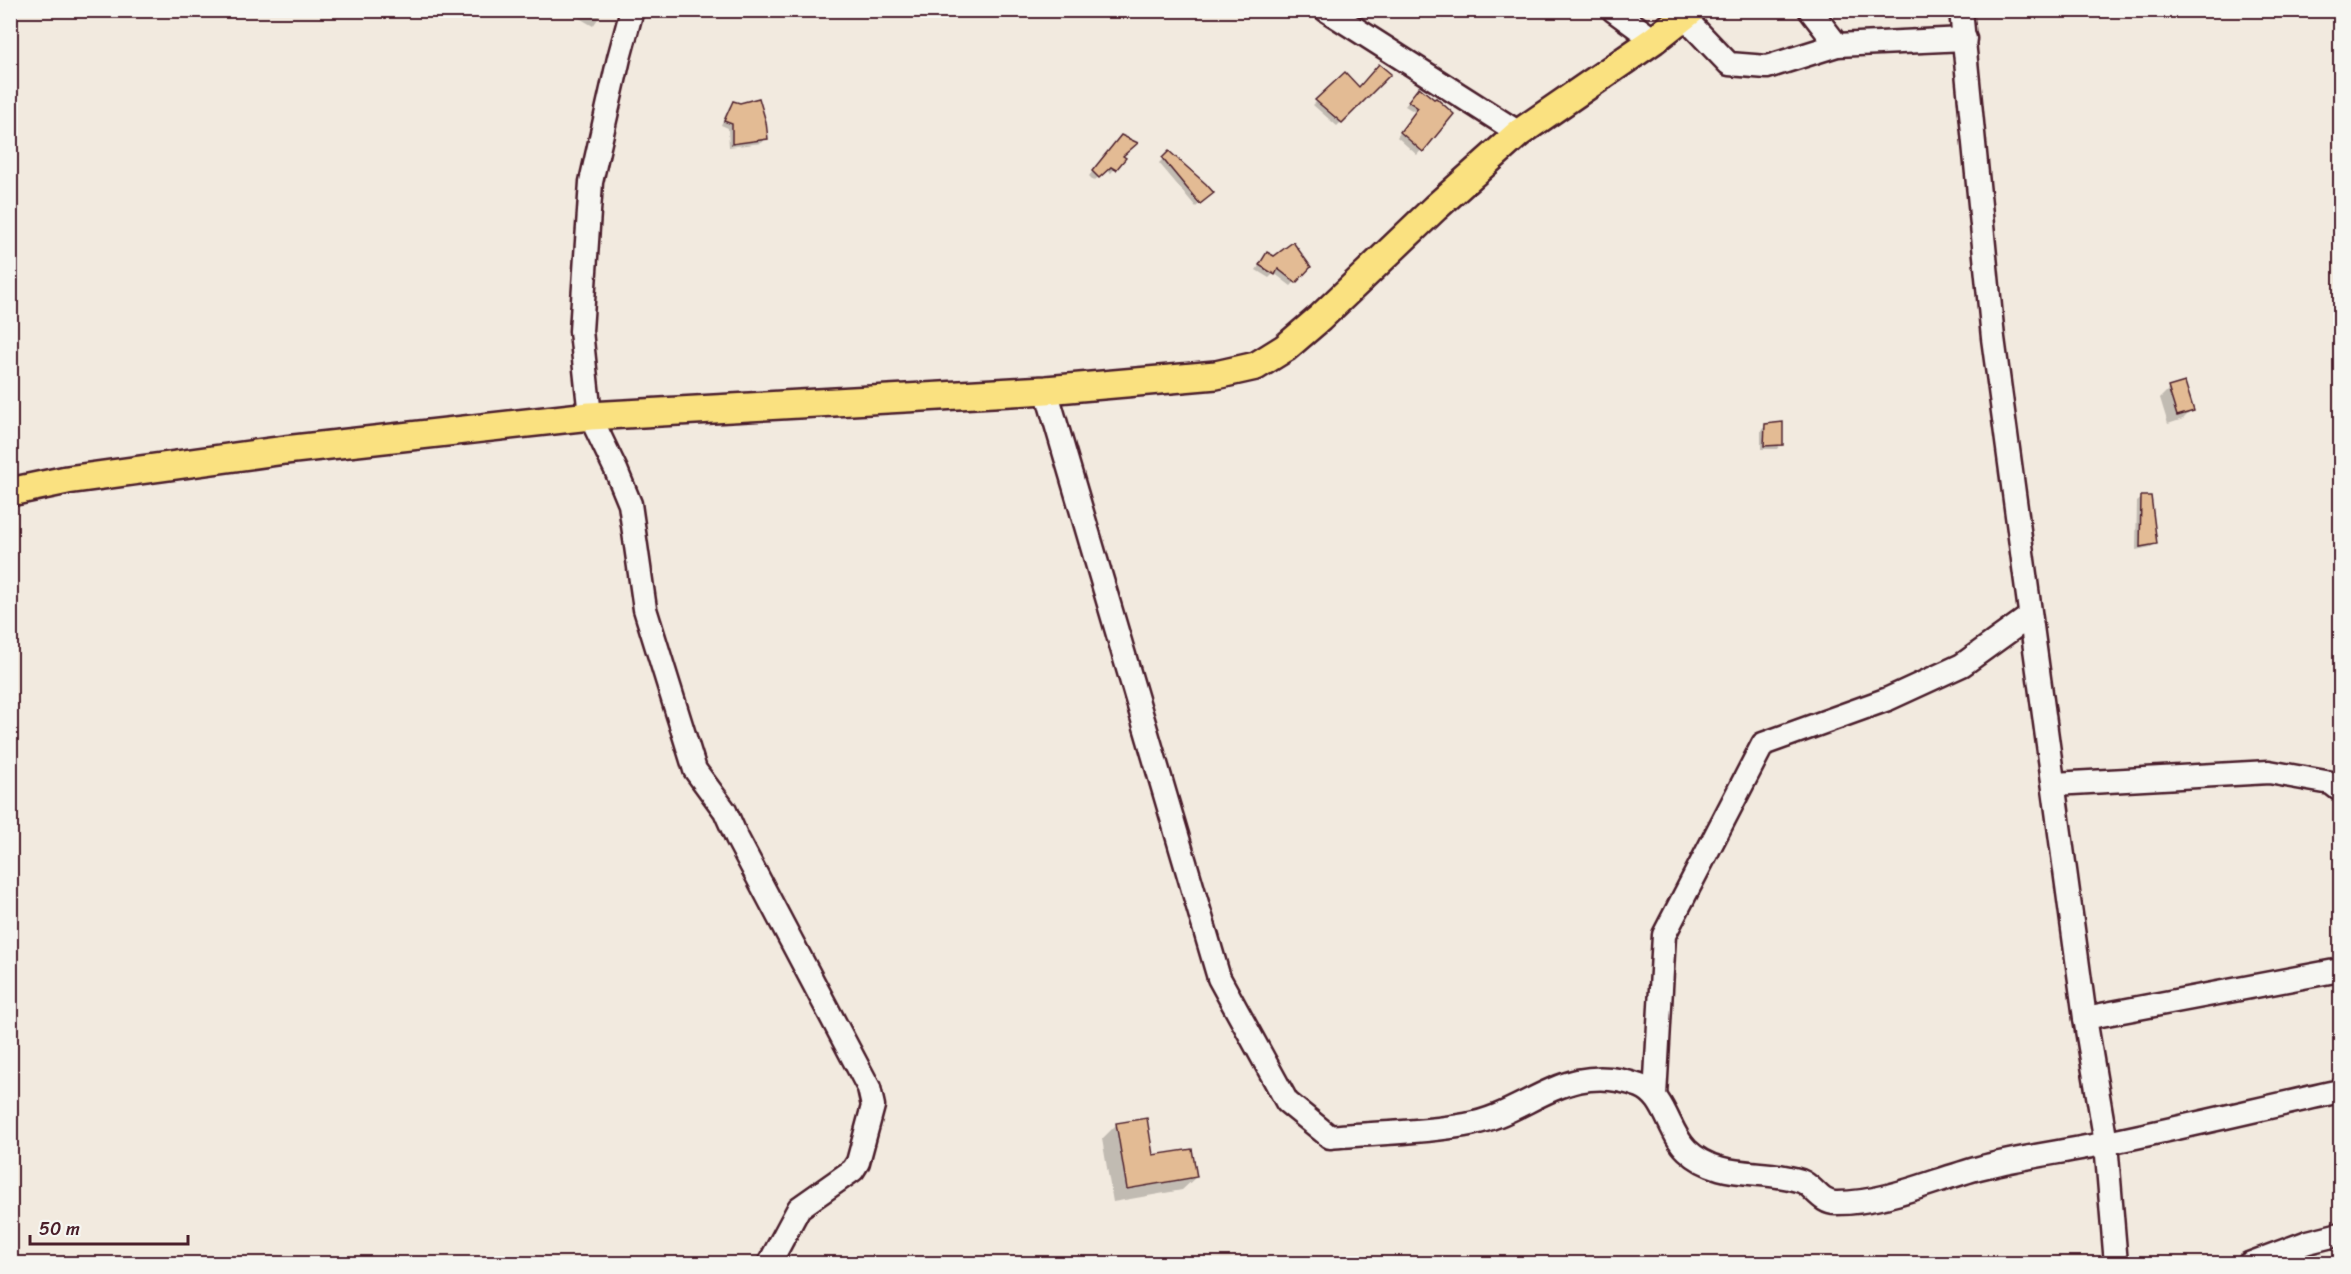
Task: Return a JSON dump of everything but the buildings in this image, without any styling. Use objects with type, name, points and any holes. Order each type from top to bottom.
[{"type":"main road","points":[[10,492],[67,480],[285,450],[590,416],[1046,390],[1216,375],[1256,366],[1285,348],[1320,318],[1435,208],[1519,133],[1688,14]]},
{"type":"street","points":[[632,10],[591,182],[581,331],[590,416],[630,504],[645,609],[696,770],[725,811],[737,838],[869,1088],[873,1106],[858,1162],[847,1176],[799,1208],[769,1263]]},
{"type":"street","points":[[1326,10],[1519,133]]},
{"type":"street","points":[[1612,10],[1654,40]]},
{"type":"street","points":[[1810,10],[1837,45]]},
{"type":"street","points":[[1961,10],[1993,338],[2085,1018],[2106,1143],[2116,1263]]},
{"type":"street","points":[[1688,14],[1729,64],[1767,67],[1837,45],[1965,39]]},
{"type":"street","points":[[1046,390],[1219,978],[1287,1102],[1330,1137],[1465,1125],[1488,1120],[1551,1088],[1584,1079],[1619,1080],[1643,1086],[1655,1096],[1687,1151],[1706,1163],[1730,1172],[1803,1182],[1818,1196],[1833,1204],[1876,1200],[1979,1168],[2106,1143],[2340,1091]]},
{"type":"street","points":[[1655,1096],[1664,935],[1763,744],[1888,699],[1962,665],[2030,616]]},
{"type":"street","points":[[2054,784],[2269,772],[2331,783],[2340,790]]},
{"type":"street","points":[[2085,1018],[2340,970]]},
{"type":"street","points":[[2249,1263],[2308,1242],[2340,1234]]}]
